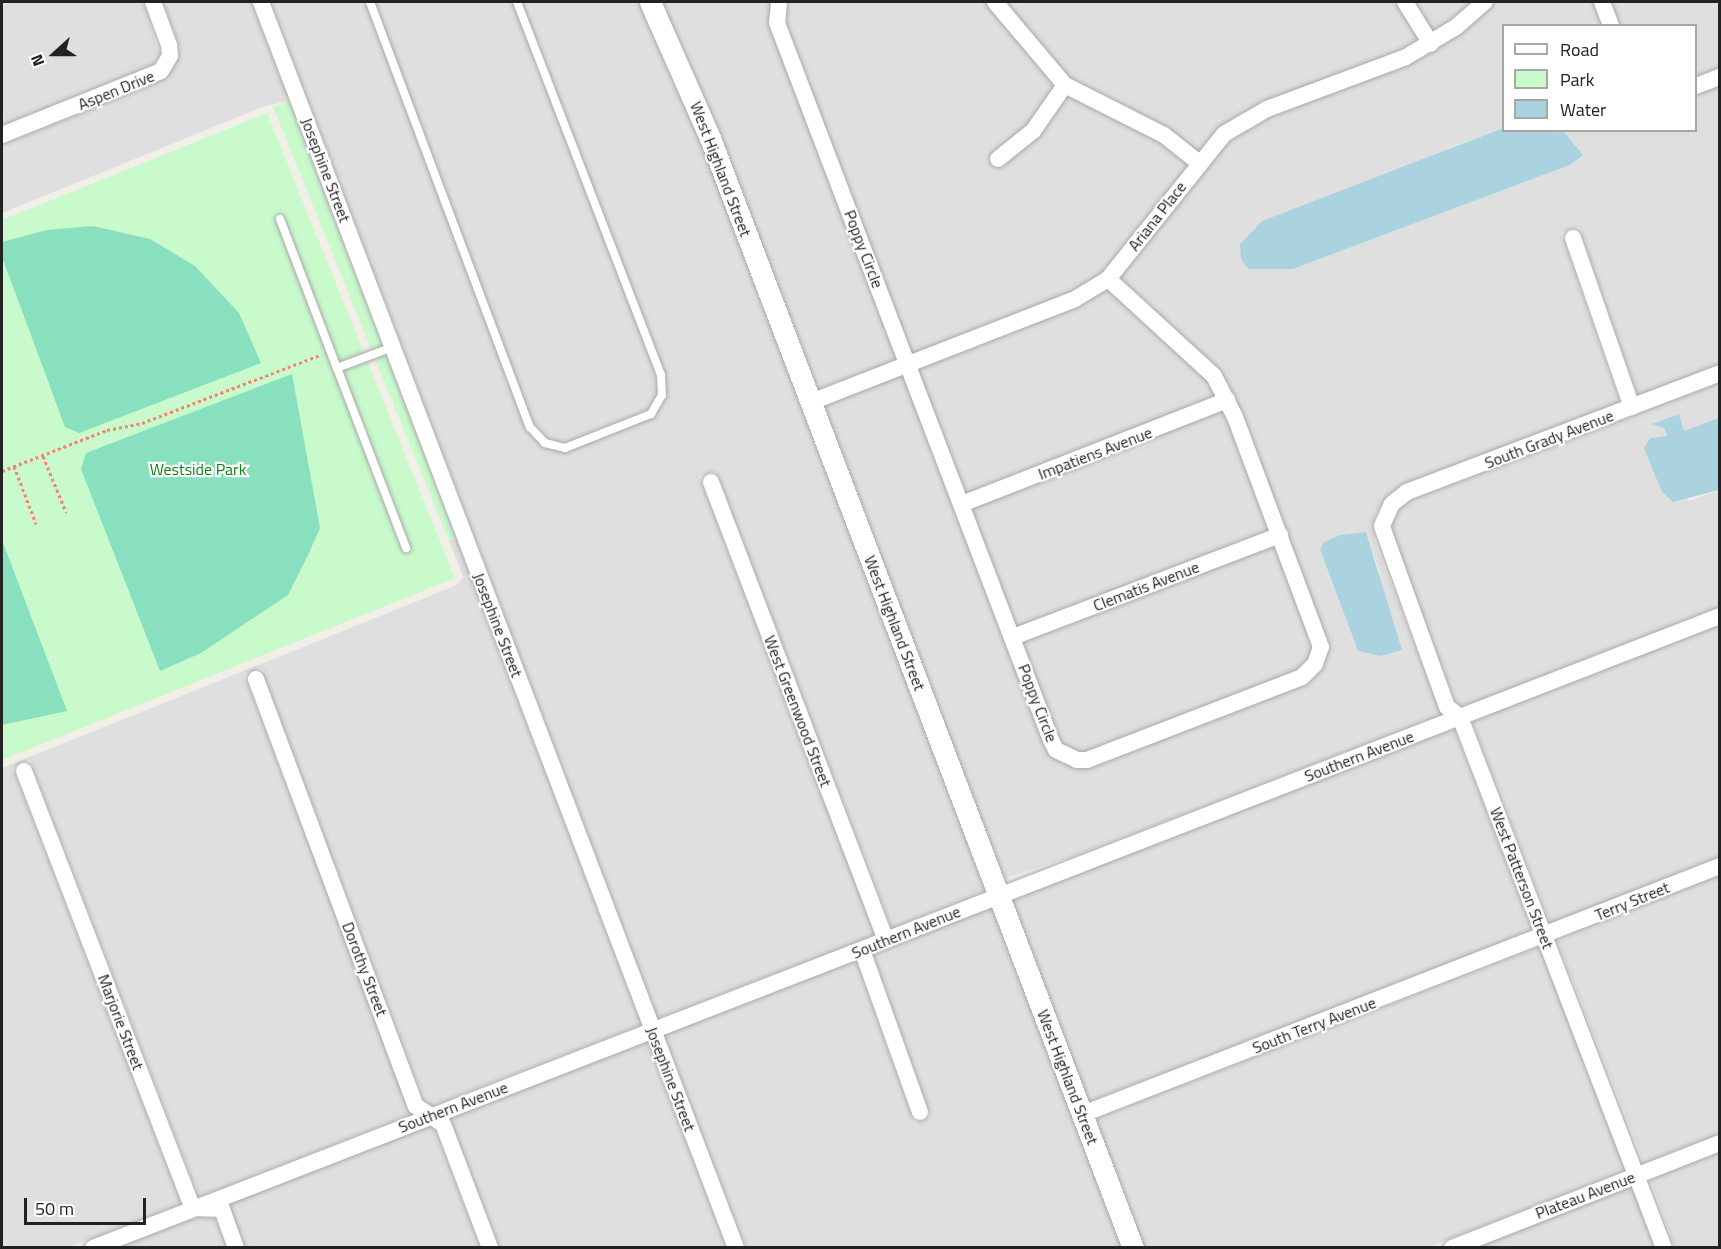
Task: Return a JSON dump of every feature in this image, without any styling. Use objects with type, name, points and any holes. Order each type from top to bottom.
[{"type":"street","name":"Aspen Drive","points":[[2,135],[161,71],[170,56],[169,45],[153,2]]},
{"type":"street","name":"Josephine Street","points":[[261,2],[736,1248]]},
{"type":"street","name":"West Highland Street","points":[[650,2],[710,138],[1133,1248]]},
{"type":"street","name":"Poppy Circle","points":[[778,2],[777,23],[1056,750],[1077,760],[1087,760],[1302,677],[1320,656],[1319,638],[1227,400],[1207,368],[1107,279]]},
{"type":"street","points":[[995,2],[1065,85],[1164,135],[1198,162]]},
{"type":"street","points":[[1405,2],[1431,44]]},
{"type":"street","name":"Ariana Place","points":[[811,402],[1062,305],[1107,279],[1198,162],[1224,134],[1257,114],[1406,57],[1431,44],[1485,2]]},
{"type":"street","points":[[1602,2],[1610,24]]},
{"type":"street","points":[[1697,85],[1719,77]]},
{"type":"street","points":[[998,159],[1033,131],[1065,85]]},
{"type":"street","points":[[1573,237],[1632,407]]},
{"type":"street","name":"South Grady Avenue","points":[[1386,513],[1392,504],[1407,492],[1719,373]]},
{"type":"street","name":"Impatiens Avenue","points":[[962,504],[1227,400]]},
{"type":"street","name":"West Greenwood Street","points":[[711,482],[886,940]]},
{"type":"street","name":"West Patterson Street","points":[[1386,513],[1383,538],[1447,707],[1460,717],[1638,1174],[1664,1248]]},
{"type":"street","name":"Clematis Avenue","points":[[1012,637],[1280,535]]},
{"type":"street","name":"Southern Avenue","points":[[93,1248],[1719,616]]},
{"type":"street","name":"Dorothy Street","points":[[256,679],[416,1106],[443,1124],[490,1248]]},
{"type":"street","name":"Marjorie Street","points":[[24,771],[193,1208]]},
{"type":"street","name":"Terry Street","points":[[1545,936],[1719,866]]},
{"type":"street","name":"South Terry Avenue","points":[[1083,1114],[1545,936]]},
{"type":"street","points":[[862,950],[920,1112]]},
{"type":"street","name":"Plateau Avenue","points":[[1452,1248],[1719,1143]]},
{"type":"street","points":[[193,1208],[222,1209],[236,1248]]},
{"type":"lane","points":[[370,2],[530,427],[545,443],[565,447],[651,414],[662,395],[661,375],[517,2]]},
{"type":"lane","points":[[280,219],[405,548]]},
{"type":"lane","points":[[337,368],[393,347]]},
{"type":"path","points":[[2,471],[107,430],[142,423],[331,351]]},
{"type":"path","points":[[43,455],[66,512]]},
{"type":"path","points":[[14,466],[36,524]]},
{"type":"shaded area","points":[[2,2],[143,2],[160,55],[150,68],[2,126]]},
{"type":"shaded area","points":[[163,2],[251,2],[289,101],[265,106],[2,213],[2,144],[169,75],[179,55],[179,44]]},
{"type":"shaded area","points":[[271,2],[640,2],[701,142],[986,891],[892,928],[716,471],[699,477],[875,935],[658,1018]]},
{"type":"shaded area","points":[[661,2],[1719,2],[1719,364],[1638,396],[1579,227],[1561,233],[1620,403],[1404,484],[1385,498],[1374,518],[1375,541],[1441,715],[1072,857],[1002,879],[823,406],[848,397],[843,381],[817,391],[719,135]],"holes":[[[1502,24],[1697,24],[1697,132],[1564,132],[1582,155],[1570,165],[1293,269],[1248,269],[1451,147],[1502,128]],[[1366,532],[1380,573],[1358,651],[1320,551]]]},
{"type":"shaded area","points":[[1719,383],[1719,418],[1684,432],[1679,414],[1653,424],[1664,428],[1688,501],[1719,490],[1719,607],[1462,707],[1455,701],[1393,535],[1391,526],[1399,508],[1411,500]]},
{"type":"shaded area","points":[[456,538],[641,1025],[431,1106],[424,1101],[261,668],[244,675],[411,1114],[199,1197],[30,760],[12,767],[181,1204],[69,1247],[2,1247],[2,768],[457,585],[463,577],[449,541]]},
{"type":"shaded area","points":[[1719,625],[1719,857],[1551,925],[1472,721]]},
{"type":"shaded area","points":[[1454,728],[1532,932],[1088,1102],[1010,899]]},
{"type":"shaded area","points":[[1719,875],[1719,1134],[1644,1163],[1557,940]]},
{"type":"shaded area","points":[[992,907],[1123,1247],[746,1247],[664,1034],[856,961],[914,1123],[931,1117],[873,954]]},
{"type":"shaded area","points":[[1539,947],[1626,1170],[1429,1247],[1143,1247],[1095,1119]]},
{"type":"shaded area","points":[[647,1041],[726,1247],[500,1247],[449,1117]]},
{"type":"shaded area","points":[[428,1125],[435,1130],[480,1247],[246,1247],[227,1204]]},
{"type":"shaded area","points":[[1719,1152],[1719,1247],[1675,1247],[1650,1179]]},
{"type":"shaded area","points":[[1632,1186],[1654,1247],[1475,1248]]},
{"type":"shaded area","points":[[194,1217],[215,1218],[226,1247],[116,1248]]},
{"type":"green space","points":[[289,101],[456,538],[449,541],[273,107]]},
{"type":"green space","name":"Westside Park","points":[[267,113],[455,578],[2,760],[2,220]]},
{"type":"green space","points":[[93,226],[150,239],[195,266],[239,313],[261,363],[79,433],[65,427],[2,257],[2,242],[47,230]]},
{"type":"green space","points":[[292,374],[320,528],[308,555],[288,595],[201,653],[160,671],[81,469],[86,453]]},
{"type":"green space","points":[[2,540],[67,711],[2,725]]},
{"type":"water","points":[[1502,128],[1502,132],[1564,132],[1583,155],[1570,165],[1293,269],[1248,269],[1241,259],[1240,244],[1262,221]]},
{"type":"water","points":[[1679,414],[1684,431],[1719,418],[1719,490],[1673,502],[1662,492],[1644,448],[1650,438],[1667,436],[1664,428],[1652,424]]},
{"type":"water","points":[[1366,532],[1402,650],[1381,656],[1358,651],[1320,550],[1324,542],[1340,535]]}]
